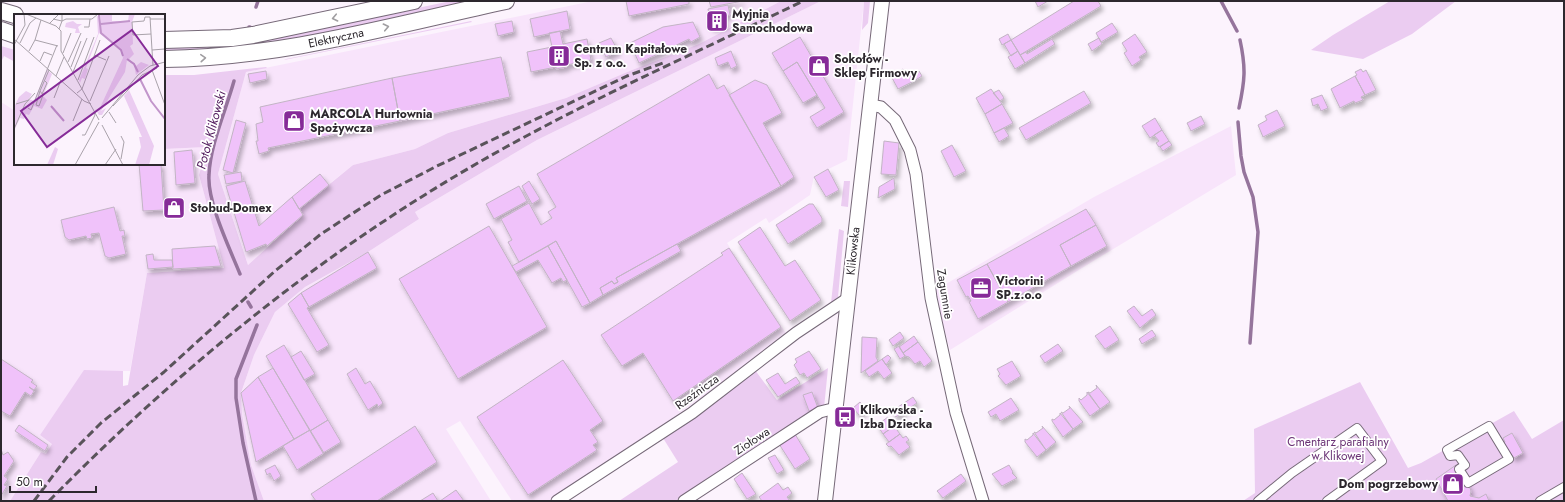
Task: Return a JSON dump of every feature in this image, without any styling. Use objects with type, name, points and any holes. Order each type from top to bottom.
[{"type":"main road","name":"Elektryczna","points":[[165,40],[232,38],[253,35],[414,1]]},
{"type":"main road","name":"Elektryczna","points":[[165,59],[246,54],[296,46],[506,1]]},
{"type":"main road","points":[[1,11],[14,15]]},
{"type":"main road","points":[[1,30],[14,35]]},
{"type":"street","name":"Klikowska","points":[[825,501],[882,1]]},
{"type":"street","name":"Zagumnie","points":[[870,105],[882,108],[895,120],[910,150],[916,174],[931,298],[956,413],[982,501]]},
{"type":"street","name":"Rzeźnicza","points":[[557,501],[692,413],[796,333],[847,299]]},
{"type":"street","name":"Ziołowa","points":[[684,501],[820,412],[836,408]]},
{"type":"street","points":[[1489,426],[1509,459],[1468,483],[1459,469],[1465,465],[1462,458],[1455,454],[1450,456],[1448,450],[1489,426]]},
{"type":"street","points":[[1258,501],[1292,473],[1357,428],[1382,461],[1327,501]]},
{"type":"street","points":[[1540,501],[1564,487]]},
{"type":"shaded area","points":[[593,1],[781,1],[699,44],[566,98],[448,133],[415,149],[353,165],[299,208],[303,215],[248,265],[218,174],[246,72]]},
{"type":"shaded area","points":[[821,1],[864,1],[847,160],[814,176],[810,195],[769,223],[766,218],[727,243],[787,335],[652,433],[548,501],[512,501],[460,421],[446,429],[491,501],[264,501],[251,465],[242,414],[241,393],[254,355],[275,312],[305,287],[368,252],[419,219],[415,212],[537,140]]},
{"type":"shaded area","points":[[1,102],[14,110],[14,165],[165,165],[165,149],[207,147],[199,175],[224,268],[147,273],[130,371],[84,371],[40,435],[53,444],[46,455],[41,452],[10,501],[1,501]]},
{"type":"shaded area","points":[[1231,126],[1236,175],[950,350],[934,291],[1094,197]]},
{"type":"green space","points":[[451,1],[482,1],[257,46],[165,53],[165,47],[336,25]]},
{"type":"green space","points":[[781,1],[821,1],[537,140],[415,212],[419,219],[368,252],[305,287],[275,312],[254,355],[241,393],[242,414],[251,465],[264,501],[10,501],[41,452],[46,454],[52,444],[40,435],[84,370],[123,371],[123,386],[128,385],[147,273],[224,268],[199,175],[207,147],[165,149],[165,75],[194,75],[267,68],[246,72],[218,174],[248,265],[303,215],[299,209],[353,165],[415,149],[448,133],[566,98],[699,44]]},
{"type":"green space","points":[[864,1],[870,1],[868,23],[862,30]]},
{"type":"green space","points":[[1390,1],[1456,1],[1412,34],[1363,59],[1311,50],[1333,35]]},
{"type":"green space","points":[[472,22],[284,60],[286,59]]},
{"type":"green space","points":[[1,46],[14,50],[14,61],[4,56],[1,62]]},
{"type":"green space","points":[[844,181],[850,181],[848,207],[841,206]]},
{"type":"green space","points":[[839,229],[844,231],[838,297],[831,303]]},
{"type":"green space","points":[[828,368],[824,408],[675,501],[619,501],[678,462],[663,438],[755,370],[777,400]]},
{"type":"green space","name":"Cmentarz parafialny w Klikowej","points":[[1360,382],[1408,468],[1421,463],[1514,411],[1532,439],[1564,420],[1564,501],[1243,501],[1255,493],[1254,429]]},
{"type":"building","points":[[626,1],[689,1],[689,4],[629,16]]},
{"type":"building","points":[[709,1],[743,1],[711,7]]},
{"type":"building","points":[[1035,1],[1048,1],[1038,7]]},
{"type":"building","points":[[1074,1],[1098,1],[1101,6],[1020,55],[1011,40]]},
{"type":"building","name":"Myjnia Samochodowa","points":[[728,5],[730,15],[724,16],[726,25],[712,28],[708,9]]},
{"type":"building","points":[[567,11],[570,29],[534,37],[530,19]]},
{"type":"building","points":[[512,21],[514,32],[498,36],[495,24]]},
{"type":"building","points":[[693,22],[700,37],[691,42],[689,39],[639,63],[630,43],[663,27]]},
{"type":"building","points":[[1112,23],[1118,32],[1101,42],[1096,33]]},
{"type":"building","name":"Centrum Kapitałowe Sp. z o.o.","points":[[560,31],[563,44],[587,39],[591,60],[567,65],[567,67],[556,69],[556,67],[531,72],[527,52],[552,47],[549,33]]},
{"type":"building","points":[[1008,34],[1011,40],[1002,45],[999,39]]},
{"type":"building","points":[[1135,34],[1147,52],[1139,57],[1141,60],[1132,66],[1124,53],[1127,51],[1122,43]]},
{"type":"building","points":[[800,37],[844,112],[817,128],[810,117],[825,108],[797,62],[783,71],[772,53]]},
{"type":"building","points":[[611,38],[618,51],[606,57],[599,43]]},
{"type":"building","points":[[1099,38],[1102,44],[1092,51],[1088,44]]},
{"type":"building","points":[[1052,39],[1055,44],[1025,63],[1020,55],[1026,52],[1027,54]]},
{"type":"building","points":[[1011,40],[1018,51],[1011,56],[1004,44]]},
{"type":"building","points":[[731,51],[737,66],[731,69],[728,62],[718,66],[715,58]]},
{"type":"building","points":[[1018,51],[1025,63],[1015,69],[1008,57]]},
{"type":"building","points":[[501,57],[510,97],[400,121],[392,78]]},
{"type":"building","points":[[797,62],[817,95],[803,103],[783,71]]},
{"type":"building","points":[[903,69],[906,75],[911,72],[914,81],[898,89],[891,76]]},
{"type":"building","points":[[1361,69],[1363,72],[1366,70],[1376,90],[1365,95],[1355,76],[1357,75],[1355,72]]},
{"type":"building","points":[[266,71],[267,79],[250,83],[248,74]]},
{"type":"building","points":[[919,71],[922,76],[914,81],[911,76]]},
{"type":"building","points":[[709,74],[717,89],[724,85],[781,186],[616,278],[618,282],[614,284],[612,281],[600,288],[603,295],[590,303],[556,241],[519,262],[508,242],[512,240],[501,219],[529,203],[541,225],[552,218],[548,212],[556,207],[537,174]]},
{"type":"building","points":[[1355,76],[1365,95],[1361,97],[1363,100],[1355,103],[1354,101],[1340,108],[1331,89]]},
{"type":"building","points":[[392,78],[400,121],[268,148],[269,151],[259,154],[256,141],[258,141],[256,124],[263,122],[260,107]]},
{"type":"building","points":[[755,80],[767,85],[782,113],[763,123],[794,177],[781,186],[729,95]]},
{"type":"building","points":[[991,89],[1002,104],[985,114],[976,98]]},
{"type":"building","points":[[999,90],[1004,98],[1000,101],[993,93]]},
{"type":"building","points":[[1084,91],[1091,103],[1026,140],[1019,128]]},
{"type":"building","points":[[1322,95],[1328,108],[1321,111],[1318,104],[1313,106],[1311,99]]},
{"type":"building","points":[[1002,104],[1013,123],[994,133],[985,114]]},
{"type":"building","points":[[1277,110],[1285,126],[1263,137],[1258,125],[1267,120],[1265,116]]},
{"type":"building","points":[[1201,116],[1205,124],[1191,131],[1187,123]]},
{"type":"building","points":[[1155,118],[1162,130],[1150,138],[1142,126]]},
{"type":"building","points":[[236,120],[246,123],[233,173],[223,170]]},
{"type":"building","points":[[1004,128],[1009,136],[999,142],[994,133]]},
{"type":"building","points":[[1162,130],[1169,141],[1159,147],[1156,143],[1159,141],[1154,135]]},
{"type":"building","points":[[884,141],[899,143],[896,175],[881,174]]},
{"type":"building","points":[[1169,141],[1172,145],[1163,151],[1160,147]]},
{"type":"building","points":[[952,145],[966,171],[954,177],[941,151]]},
{"type":"building","points":[[192,150],[195,183],[176,185],[174,152]]},
{"type":"building","points":[[139,165],[161,165],[164,210],[143,211]]},
{"type":"building","points":[[828,169],[839,190],[826,197],[814,177]]},
{"type":"building","points":[[241,172],[242,181],[226,184],[224,175]]},
{"type":"building","points":[[320,174],[329,185],[299,209],[292,197]]},
{"type":"building","points":[[894,178],[895,189],[878,198],[879,187]]},
{"type":"building","points":[[245,181],[259,226],[292,197],[303,215],[267,246],[266,244],[246,252],[226,186]]},
{"type":"building","points":[[529,181],[540,199],[532,204],[522,186]]},
{"type":"building","points":[[519,186],[527,201],[494,219],[486,204]]},
{"type":"building","points":[[809,204],[813,204],[822,218],[822,222],[788,244],[776,225]]},
{"type":"building","points":[[114,207],[120,231],[124,230],[125,236],[122,236],[126,254],[109,258],[105,256],[99,233],[91,234],[92,238],[87,239],[86,236],[69,240],[65,237],[61,220]]},
{"type":"building","points":[[1086,209],[1096,225],[1060,245],[1071,266],[1008,302],[987,264]]},
{"type":"building","points":[[1096,225],[1107,246],[1071,266],[1060,245]]},
{"type":"building","points":[[489,226],[547,327],[458,379],[399,279]]},
{"type":"building","points":[[760,227],[785,266],[795,260],[821,300],[790,321],[738,242]]},
{"type":"building","points":[[556,241],[590,303],[582,307],[548,246]]},
{"type":"building","points":[[677,244],[681,251],[603,295],[600,288],[612,281],[614,284],[618,282],[616,278]]},
{"type":"building","points":[[215,246],[221,266],[173,269],[172,249]]},
{"type":"building","points":[[548,246],[567,280],[563,282],[561,278],[552,283],[538,260],[516,272],[512,266]]},
{"type":"building","points":[[729,248],[781,327],[673,401],[643,353],[622,366],[601,335],[723,255],[721,253]]},
{"type":"building","points":[[368,252],[377,268],[309,307],[301,293]]},
{"type":"building","points":[[153,254],[154,260],[172,260],[173,267],[148,269],[146,255]]},
{"type":"building","name":"Victorini SP.z.o.o","points":[[987,264],[1008,302],[978,319],[969,302],[971,301],[968,296],[966,297],[957,280]]},
{"type":"building","points":[[301,293],[309,307],[307,308],[329,345],[317,352],[288,304]]},
{"type":"building","points":[[1134,306],[1142,316],[1152,309],[1156,315],[1140,328],[1127,311]]},
{"type":"building","points":[[1110,326],[1119,340],[1105,349],[1095,336]]},
{"type":"building","points":[[1152,330],[1156,336],[1142,344],[1139,339]]},
{"type":"building","points":[[900,332],[904,338],[893,346],[889,340]]},
{"type":"building","points":[[914,336],[918,342],[903,353],[899,347]]},
{"type":"building","points":[[862,337],[877,338],[876,357],[878,361],[861,373]]},
{"type":"building","points":[[918,342],[932,361],[924,367],[920,361],[915,364],[903,353]]},
{"type":"building","points":[[1058,344],[1063,351],[1045,363],[1040,356]]},
{"type":"building","points":[[284,345],[328,420],[310,431],[266,356]]},
{"type":"building","points":[[899,346],[905,356],[900,359],[894,349]]},
{"type":"building","points":[[301,351],[315,374],[304,380],[291,357]]},
{"type":"building","points":[[809,351],[821,369],[807,378],[804,373],[800,375],[794,365],[797,362],[795,359]]},
{"type":"building","points":[[888,355],[891,358],[886,365],[882,359]]},
{"type":"building","points":[[1,359],[33,380],[31,382],[37,386],[34,390],[29,387],[34,391],[31,396],[25,392],[10,416],[1,411]]},
{"type":"building","points":[[882,359],[892,373],[884,379],[878,371],[869,377],[865,371]]},
{"type":"building","points":[[563,360],[603,421],[590,430],[598,442],[593,445],[597,450],[528,495],[477,417]]},
{"type":"building","points":[[1012,361],[1021,376],[1006,385],[998,376],[1000,374],[997,369]]},
{"type":"building","points":[[273,368],[310,430],[294,439],[258,377]]},
{"type":"building","points":[[356,368],[365,384],[370,381],[383,403],[378,407],[377,404],[368,410],[347,374]]},
{"type":"building","points":[[778,373],[785,384],[796,377],[800,383],[778,397],[766,380]]},
{"type":"building","points":[[258,377],[294,439],[256,462],[241,393]]},
{"type":"building","points":[[1096,385],[1110,402],[1100,409],[1088,392],[1090,393],[1097,388]]},
{"type":"building","points":[[812,392],[818,408],[809,411],[803,395]]},
{"type":"building","points":[[1087,392],[1100,409],[1090,416],[1079,401],[1079,398],[1081,400],[1087,395]]},
{"type":"building","points":[[913,397],[917,403],[896,417],[892,411]]},
{"type":"building","points":[[1011,398],[1019,410],[1000,421],[996,414],[991,417],[988,412]]},
{"type":"building","points":[[860,402],[866,410],[859,415],[853,408]]},
{"type":"building","points":[[1069,406],[1083,422],[1073,429],[1061,412],[1063,413],[1070,408]]},
{"type":"building","points":[[1060,413],[1073,429],[1063,437],[1052,421],[1052,419],[1054,420],[1060,415]]},
{"type":"building","points":[[888,417],[894,426],[883,434],[877,425]]},
{"type":"building","points":[[328,420],[341,442],[323,453],[310,431]]},
{"type":"building","points":[[19,425],[48,445],[45,451],[15,431]]},
{"type":"building","points":[[415,426],[437,462],[377,501],[316,501],[311,494]]},
{"type":"building","points":[[894,426],[900,434],[889,442],[883,434]]},
{"type":"building","points":[[1042,426],[1056,442],[1046,450],[1034,432],[1036,433],[1043,428]]},
{"type":"building","points":[[310,430],[324,453],[297,470],[283,446]]},
{"type":"building","points":[[1033,433],[1046,450],[1037,457],[1025,442],[1025,439],[1027,440],[1033,435]]},
{"type":"building","points":[[1512,433],[1523,453],[1514,458],[1503,443],[1505,442],[1503,438]]},
{"type":"building","points":[[795,434],[810,459],[795,469],[779,444]]},
{"type":"building","points":[[900,434],[903,438],[906,436],[909,440],[906,442],[910,447],[899,455],[891,446],[889,447],[886,444]]},
{"type":"building","points":[[1,449],[3,455],[8,452],[14,461],[4,476],[8,479],[4,485],[7,486],[1,496]]},
{"type":"building","points":[[775,455],[784,470],[777,474],[768,458]]},
{"type":"building","points":[[275,465],[281,476],[274,481],[270,473],[267,475],[265,470]]},
{"type":"building","points":[[1009,465],[1013,472],[1012,473],[1017,478],[1002,486],[992,474]]},
{"type":"building","name":"Dom pogrzebowy","points":[[1456,465],[1470,488],[1470,496],[1479,498],[1486,494],[1489,501],[1448,501],[1436,479]]},
{"type":"building","points":[[742,473],[756,494],[747,499],[734,479]]},
{"type":"building","points":[[961,474],[966,481],[943,498],[937,491]]},
{"type":"building","points":[[778,483],[783,490],[788,487],[792,493],[787,497],[790,501],[762,501],[759,497]]},
{"type":"building","points":[[456,490],[464,501],[440,501]]},
{"type":"building","points":[[433,493],[438,501],[420,501]]},
{"type":"waterway","name":"Potok Klikowski","points":[[256,7],[258,1]]},
{"type":"waterway","points":[[1221,1],[1237,31]]},
{"type":"waterway","points":[[1239,108],[1243,90],[1244,74],[1240,40]]},
{"type":"waterway","name":"Potok Klikowski","points":[[234,81],[212,152],[209,186],[215,212],[240,274]]},
{"type":"waterway","points":[[1238,122],[1241,156],[1244,172],[1253,197],[1258,232],[1250,343]]},
{"type":"waterway","name":"Potok Klikowski","points":[[248,302],[251,307]]},
{"type":"waterway","name":"Potok Klikowski","points":[[256,501],[243,443],[236,398],[236,379],[257,325]]},
{"type":"railway","points":[[49,501],[98,452],[201,359],[309,274],[423,196],[522,138],[601,97],[803,1]]},
{"type":"railway","points":[[34,501],[67,457],[101,423],[164,372],[275,271],[321,234],[381,195],[437,166],[627,76],[663,63]]},
{"type":"place","name":"Myjnia Samochodowa","points":[[717,21]]},
{"type":"place","name":"Centrum Kapitałowe Sp. z o.o.","points":[[559,56]]},
{"type":"place","name":"Sokołów - Sklep Firmowy","points":[[819,66]]},
{"type":"place","name":"MARCOLA Hurtownia Spożywcza","points":[[294,121]]},
{"type":"place","name":"Stobud-Domex","points":[[174,208]]},
{"type":"place","name":"Victorini SP.z.o.o","points":[[981,288]]},
{"type":"place","name":"Klikowska - Izba Dziecka","points":[[845,417]]},
{"type":"place","name":"Dom pogrzebowy","points":[[1453,484]]}]
